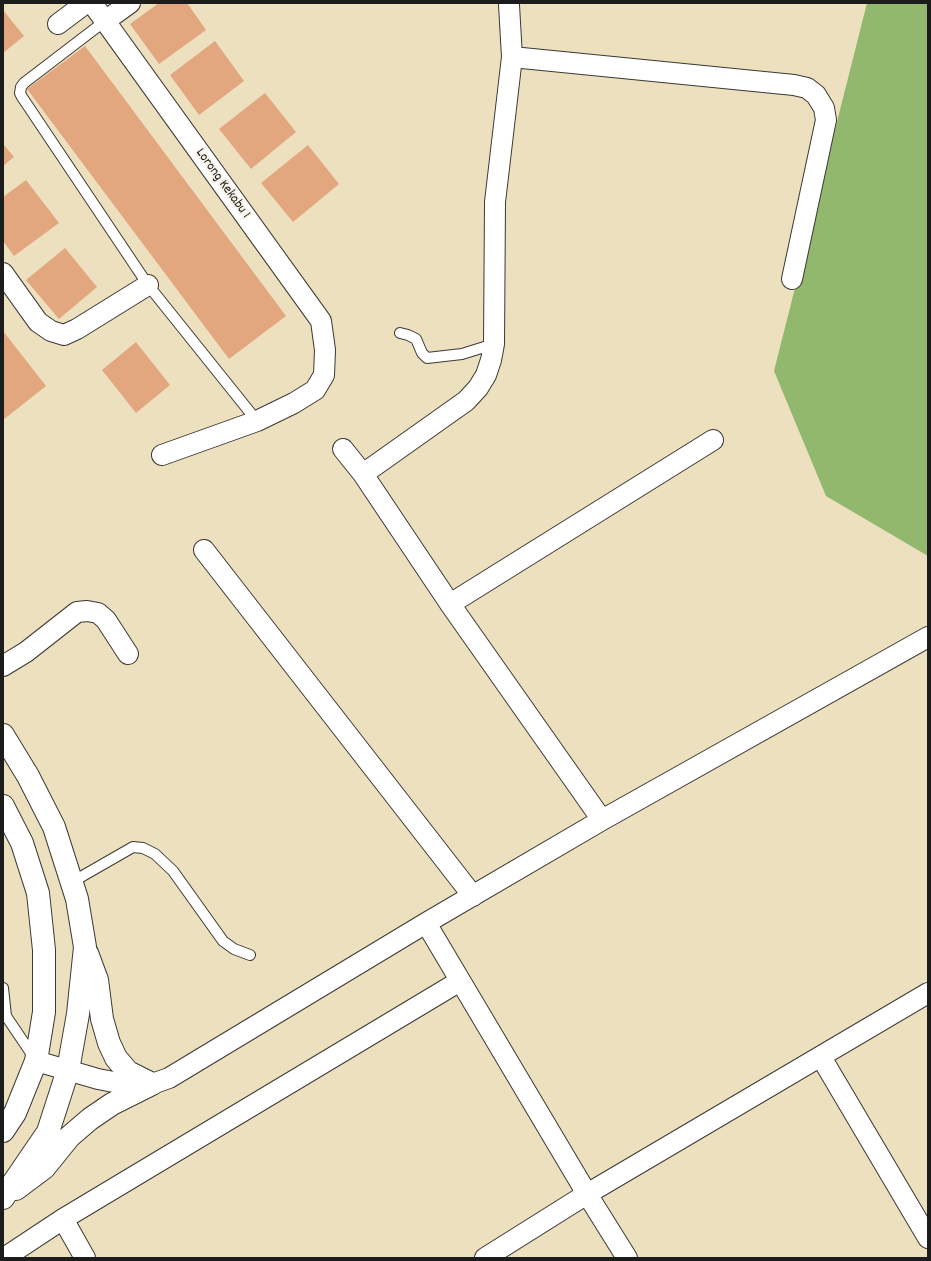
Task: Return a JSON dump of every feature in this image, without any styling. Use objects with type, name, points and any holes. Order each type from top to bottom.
[{"type":"highway","points":[[3,735],[28,776],[54,827],[77,899],[85,947],[97,980],[102,1019],[109,1043],[116,1058],[128,1072],[152,1084]]},
{"type":"highway","points":[[3,806],[22,843],[38,893],[44,950],[44,1012],[36,1060],[15,1114],[3,1131]]},
{"type":"highway","points":[[3,1198],[48,1132],[68,1070],[78,1014],[85,947]]},
{"type":"highway","points":[[3,1198],[44,1168],[70,1138],[90,1120],[112,1104],[152,1084]]},
{"type":"street","points":[[58,24],[86,3]]},
{"type":"street","name":"Lorong Kekabu 1","points":[[92,3],[321,321],[325,350],[324,375],[315,390],[294,403],[257,421]]},
{"type":"street","points":[[105,22],[130,3]]},
{"type":"street","points":[[363,474],[470,396],[478,388],[486,375],[492,360],[494,344],[495,202],[512,57],[509,5]]},
{"type":"street","points":[[512,57],[794,85],[807,88],[816,95],[824,108],[826,120],[792,279]]},
{"type":"street","points":[[3,273],[38,322],[51,331],[64,335],[77,329],[148,285]]},
{"type":"street","points":[[162,455],[257,421]]},
{"type":"street","points":[[450,604],[713,440]]},
{"type":"street","points":[[343,449],[363,474],[450,604],[602,820]]},
{"type":"street","points":[[204,550],[473,896]]},
{"type":"street","points":[[3,666],[26,652],[77,612],[87,611],[98,613],[106,620],[128,654]]},
{"type":"street","points":[[36,1060],[98,1079],[124,1084],[152,1084],[169,1078],[426,923],[602,820],[928,637]]},
{"type":"street","points":[[426,923],[587,1194],[627,1258]]},
{"type":"street","points":[[4,1258],[63,1219],[460,981]]},
{"type":"street","points":[[485,1258],[587,1194],[928,993]]},
{"type":"street","points":[[821,1057],[928,1238]]},
{"type":"street","points":[[63,1219],[84,1258]]},
{"type":"lane","points":[[105,22],[24,83],[21,87],[20,93],[148,285],[257,421]]},
{"type":"lane","points":[[400,334],[408,334],[416,339],[422,353],[427,358],[462,354],[494,344]]},
{"type":"lane","points":[[72,882],[133,847],[144,848],[155,854],[173,871],[223,941],[234,949],[250,955]]},
{"type":"lane","points":[[3,988],[6,1016],[36,1060]]},
{"type":"green space","points":[[867,3],[928,3],[928,556],[826,496],[774,371]]},
{"type":"building","points":[[159,3],[187,3],[206,30],[159,64],[130,24]]},
{"type":"building","points":[[3,10],[24,36],[3,53]]},
{"type":"building","points":[[215,41],[244,81],[199,115],[170,75]]},
{"type":"building","points":[[85,46],[286,316],[229,359],[27,89]]},
{"type":"building","points":[[265,93],[296,132],[251,169],[219,129]]},
{"type":"building","points":[[3,144],[14,157],[3,166]]},
{"type":"building","points":[[308,145],[339,184],[293,222],[261,183]]},
{"type":"building","points":[[26,180],[59,223],[14,256],[3,241],[3,197]]},
{"type":"building","points":[[65,248],[97,287],[59,319],[26,280]]},
{"type":"building","points":[[3,331],[46,386],[3,420]]},
{"type":"building","points":[[136,342],[170,385],[136,413],[102,370]]}]
